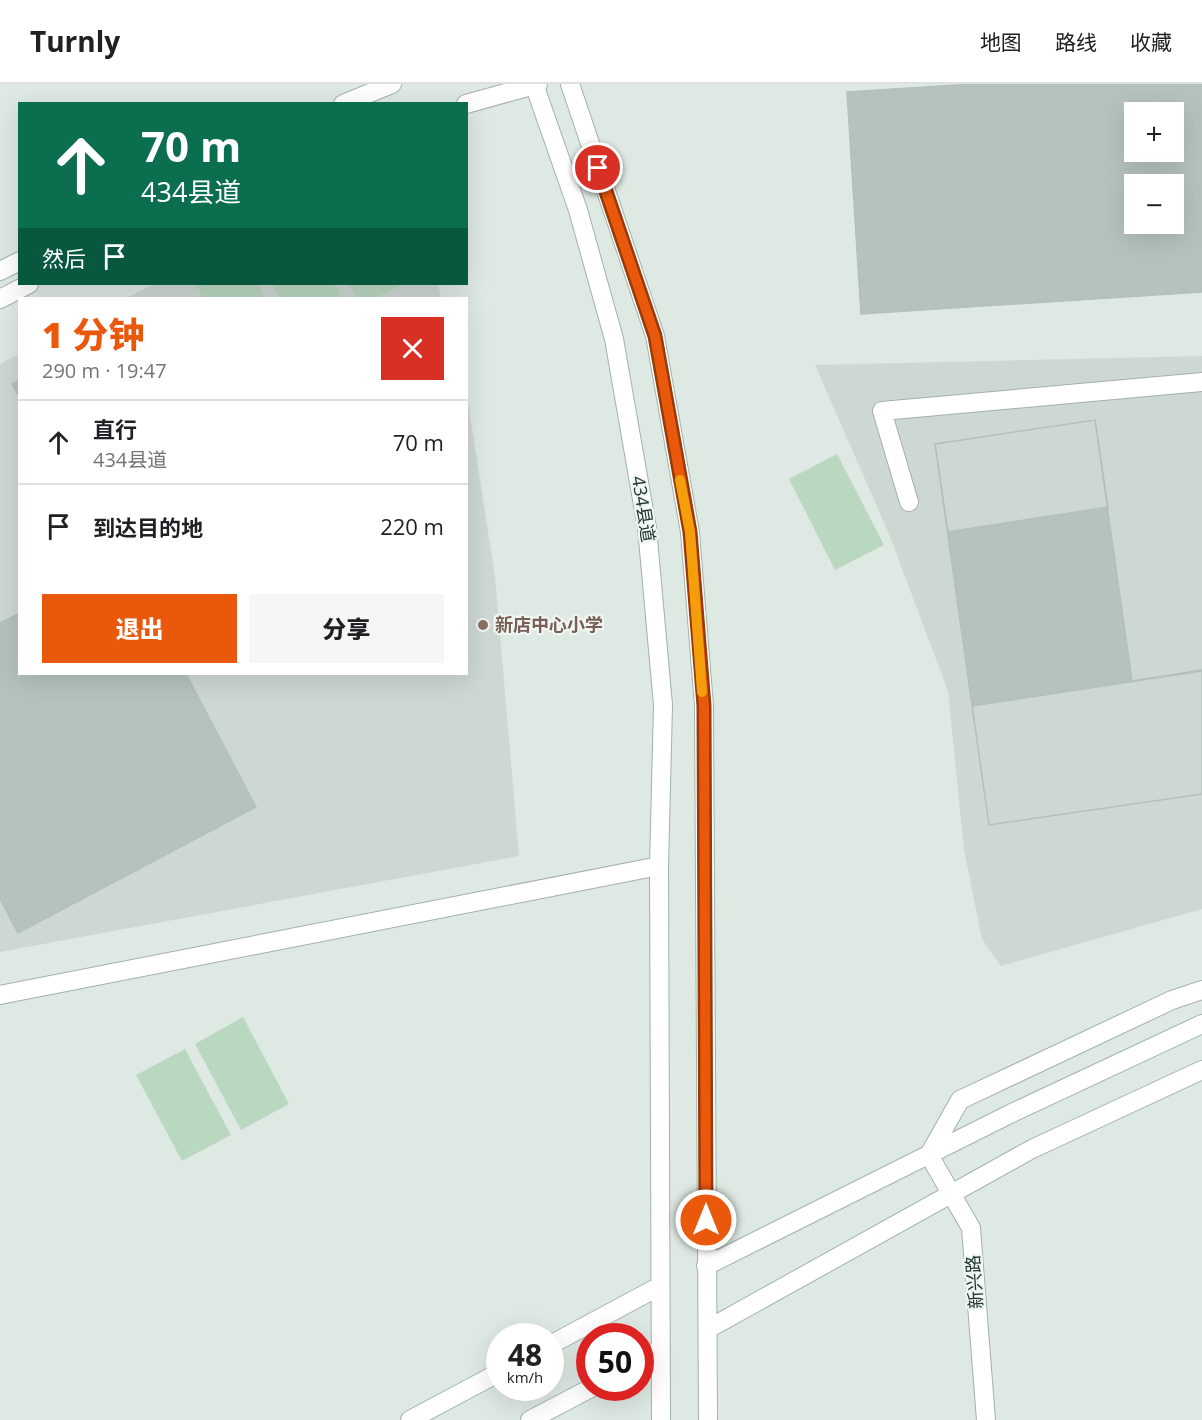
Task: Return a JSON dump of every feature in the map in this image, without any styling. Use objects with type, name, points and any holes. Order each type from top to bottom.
[{"type":"main road","points":[[348,102],[392,84]]},
{"type":"main road","points":[[468,103],[536,84]]},
{"type":"main road","name":"434县道","points":[[536,84],[578,210],[614,339],[647,528],[663,705],[659,866],[661,1420]]},
{"type":"main road","points":[[570,84],[655,336],[690,532],[704,706],[708,1420]]},
{"type":"main road","points":[[0,272],[18,262]]},
{"type":"main road","points":[[0,299],[27,285]]},
{"type":"main road","points":[[909,502],[882,411],[1202,382]]},
{"type":"main road","points":[[0,995],[659,866]]},
{"type":"main road","points":[[929,1155],[960,1100],[1172,1000],[1202,990]]},
{"type":"main road","points":[[706,1266],[1012,1113],[1202,1024]]},
{"type":"main road","points":[[708,1329],[1032,1149],[1202,1070]]},
{"type":"main road","name":"新兴路","points":[[929,1155],[971,1228],[986,1420]]},
{"type":"main road","points":[[564,1337],[660,1286]]},
{"type":"main road","points":[[654,1353],[660,1350]]},
{"type":"main road","points":[[410,1420],[486,1379]]},
{"type":"main road","points":[[530,1420],[576,1396]]},
{"type":"shaded area","points":[[152,285],[438,285],[441,297],[128,297]]},
{"type":"shaded area","name":"新店中心小学","points":[[18,355],[18,675],[468,675],[468,402],[495,576],[519,856],[0,952],[0,364]]},
{"type":"shaded area","points":[[1202,356],[1202,909],[1001,966],[982,939],[964,850],[948,691],[889,534],[815,365]]},
{"type":"green space","points":[[258,285],[264,297],[202,297],[197,286]]},
{"type":"green space","points":[[273,285],[335,285],[341,297],[279,297]]},
{"type":"green space","points":[[350,285],[401,285],[377,297],[356,297]]},
{"type":"green space","points":[[837,454],[884,545],[835,570],[789,479]]},
{"type":"green space","points":[[243,1017],[289,1104],[241,1130],[195,1044]]},
{"type":"green space","points":[[185,1049],[231,1135],[182,1161],[136,1075]]},
{"type":"building","points":[[973,84],[1202,84],[1202,292],[861,314],[847,92]]},
{"type":"building","points":[[18,381],[18,394],[12,384]]},
{"type":"building","points":[[1095,420],[1132,681],[1202,670],[1202,794],[989,825],[935,444]]},
{"type":"building","points":[[1095,420],[1108,507],[948,532],[935,444]]},
{"type":"building","points":[[18,614],[18,675],[187,675],[256,807],[18,933],[0,899],[0,623]]},
{"type":"building","points":[[1202,671],[1202,794],[989,825],[972,706]]},
{"type":"slow traffic","points":[[680,480],[690,532],[702,692]]},
{"type":"place","name":"新店中心小学","points":[[483,625]]},
{"type":"route","points":[[598,168],[655,336],[690,532],[704,706],[706,1220]]}]
